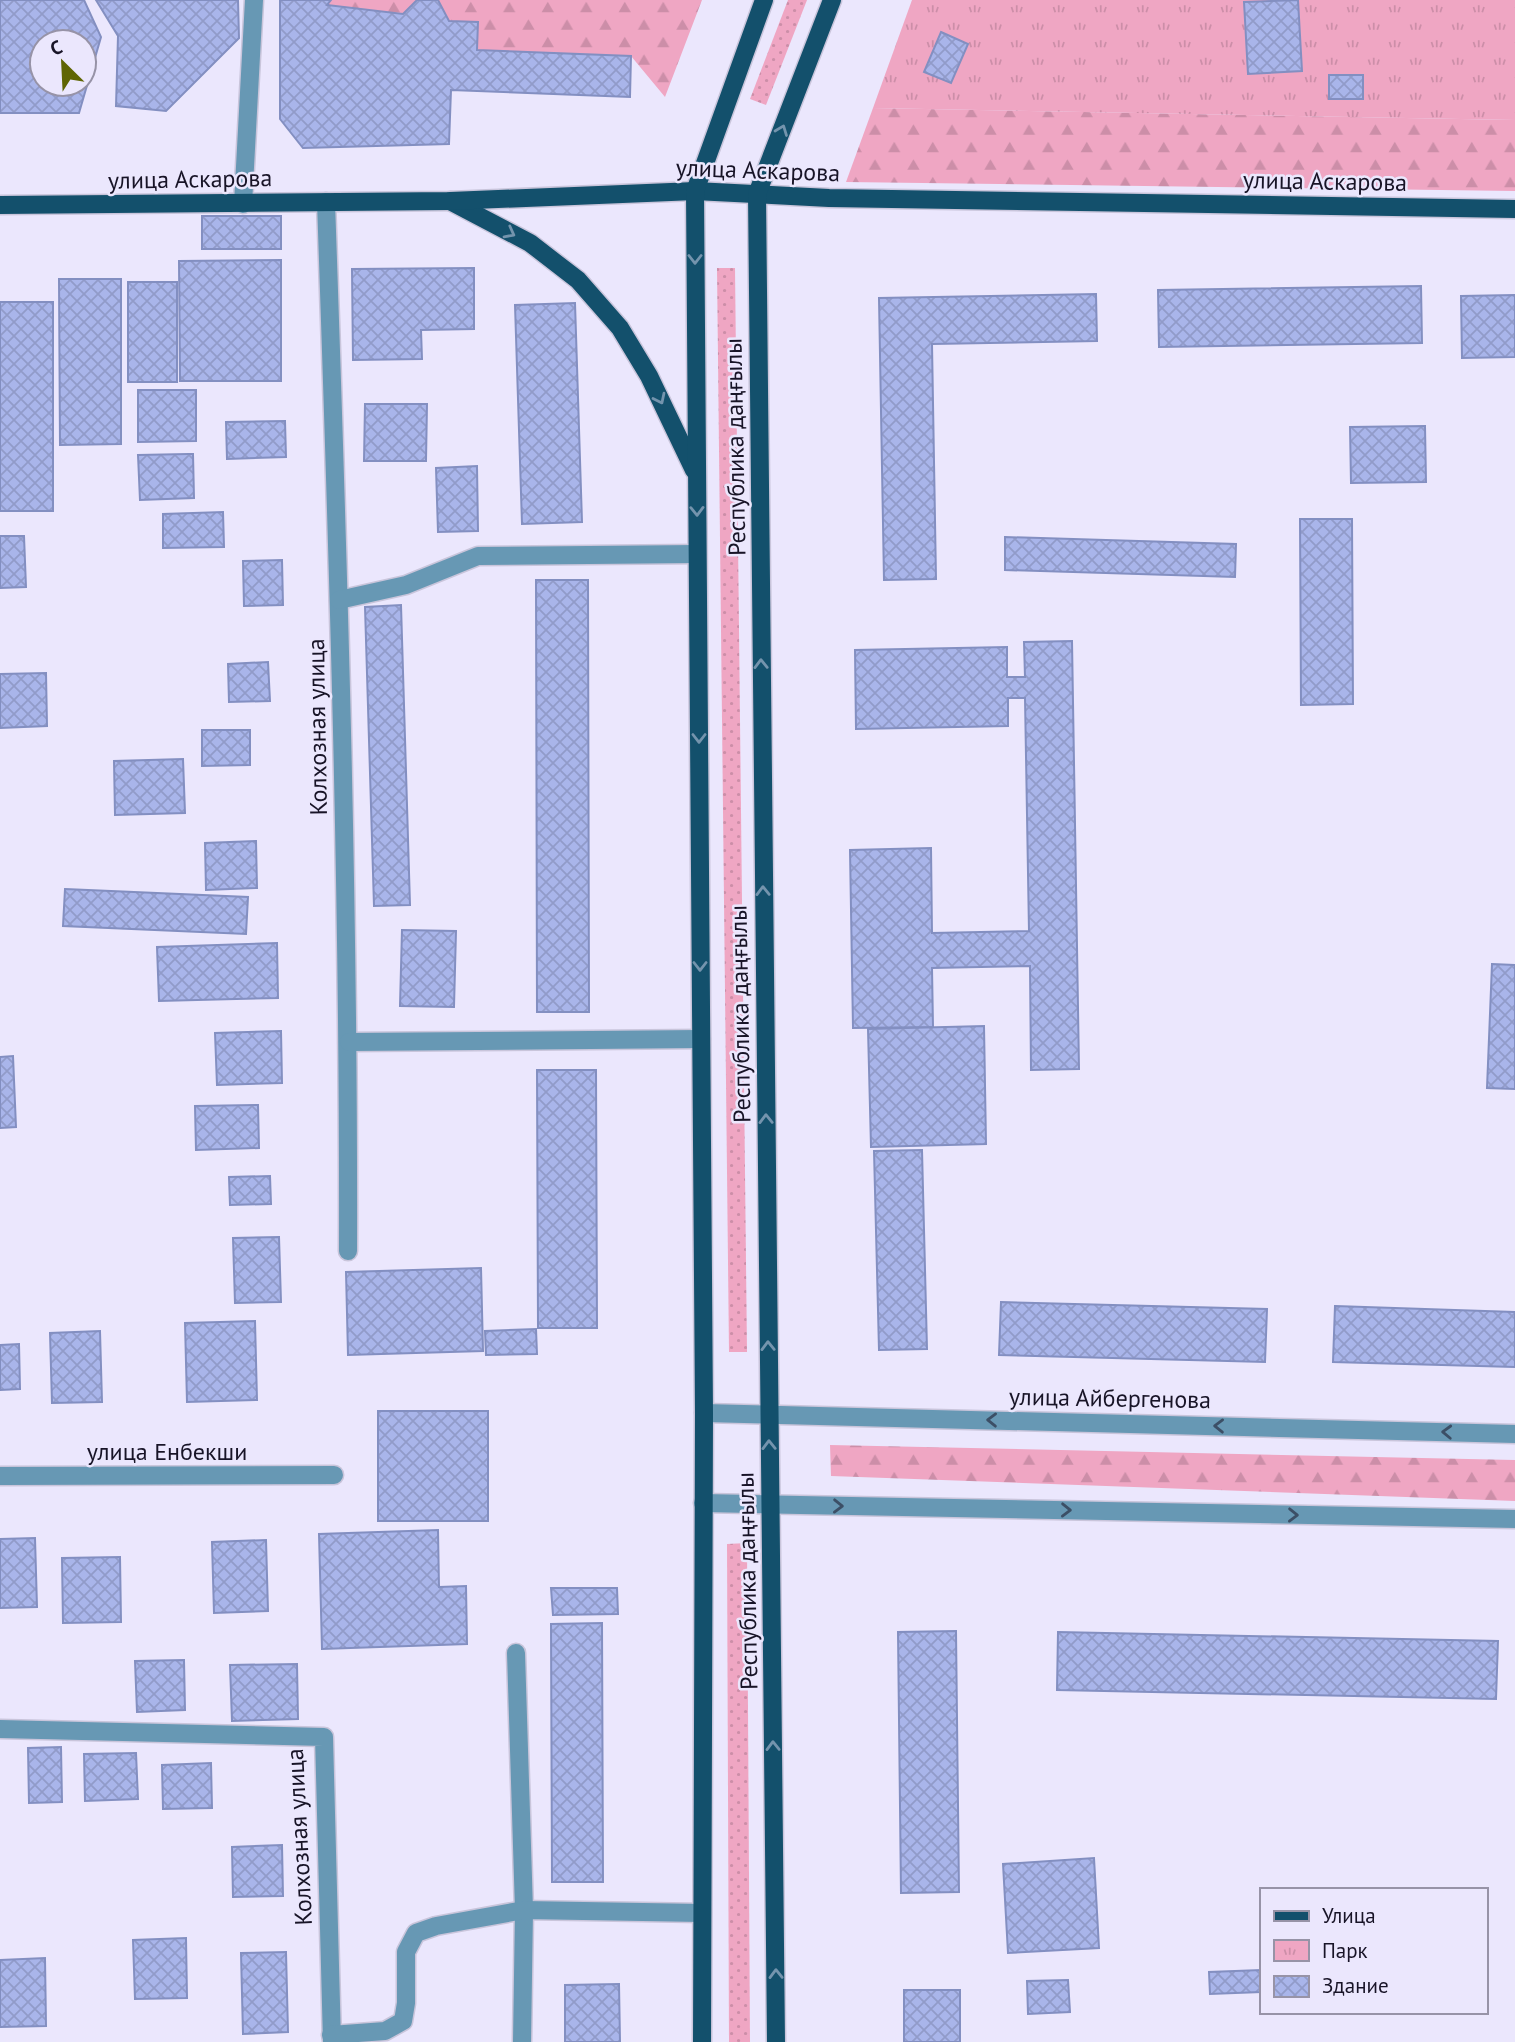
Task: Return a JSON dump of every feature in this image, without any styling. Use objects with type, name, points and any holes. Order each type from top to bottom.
[{"type":"main road","name":"Республика даңғылы","points":[[702,2042],[704,1413],[695,191],[764,0]]},
{"type":"main road","name":"Республика даңғылы","points":[[776,2042],[757,194],[832,0]]},
{"type":"main road","name":"улица Аскарова","points":[[0,205],[450,201],[695,191],[828,198],[1515,209]]},
{"type":"main road","points":[[450,201],[530,243],[578,280],[620,328],[649,376],[697,475]]},
{"type":"street","points":[[243,204],[254,0]]},
{"type":"street","name":"Колхозная улица","points":[[326,202],[339,600],[349,1042],[348,1251]]},
{"type":"street","points":[[339,600],[406,585],[478,555],[697,554]]},
{"type":"street","points":[[349,1042],[701,1040]]},
{"type":"street","name":"улица Айбергенова","points":[[704,1413],[1515,1434]]},
{"type":"street","name":"улица Енбекши","points":[[0,1476],[334,1475]]},
{"type":"street","points":[[703,1503],[1515,1519]]},
{"type":"street","points":[[516,1653],[524,1910],[522,2042]]},
{"type":"street","name":"Колхозная улица","points":[[0,1729],[324,1737],[331,2039]]},
{"type":"street","points":[[331,2039],[385,2031],[403,2021],[407,2003],[407,1952],[416,1933],[436,1926],[524,1910],[702,1913]]},
{"type":"green space","points":[[331,0],[417,0],[403,14],[327,5]]},
{"type":"green space","points":[[438,0],[702,0],[665,97],[631,56],[477,50],[478,22],[449,21]]},
{"type":"green space","points":[[788,0],[807,0],[766,105],[750,99]]},
{"type":"green space","points":[[912,0],[1515,0],[1515,120],[873,108]]},
{"type":"green space","points":[[873,108],[1515,120],[1515,191],[846,182]]},
{"type":"green space","points":[[717,268],[735,268],[747,1352],[729,1352]]},
{"type":"green space","points":[[830,1445],[1515,1460],[1515,1501],[831,1476]]},
{"type":"green space","points":[[747,1543],[750,2042],[729,2042],[727,1544]]},
{"type":"building","points":[[0,0],[84,0],[97,28],[28,28],[28,98],[83,98],[79,113],[0,113]]},
{"type":"building","points":[[96,0],[238,0],[239,38],[166,111],[116,106],[118,36]]},
{"type":"building","points":[[280,0],[331,0],[327,5],[403,14],[417,0],[438,0],[449,21],[478,22],[477,50],[631,56],[630,97],[451,90],[449,144],[303,148],[280,119]]},
{"type":"building","points":[[1298,0],[1302,71],[1248,74],[1244,2]]},
{"type":"building","points":[[941,32],[968,44],[951,83],[924,72]]},
{"type":"building","points":[[1329,75],[1363,75],[1363,99],[1329,99]]},
{"type":"building","points":[[202,216],[281,216],[281,249],[202,249]]},
{"type":"building","points":[[281,260],[281,381],[180,381],[179,261]]},
{"type":"building","points":[[474,268],[474,329],[421,330],[422,359],[353,360],[352,269]]},
{"type":"building","points":[[59,279],[121,279],[121,444],[60,445]]},
{"type":"building","points":[[128,282],[177,282],[177,382],[128,382]]},
{"type":"building","points":[[1421,286],[1422,343],[1159,347],[1158,290]]},
{"type":"building","points":[[1096,294],[1097,341],[932,344],[936,579],[884,580],[879,298]]},
{"type":"building","points":[[1515,295],[1515,357],[1462,358],[1461,296]]},
{"type":"building","points":[[0,302],[53,302],[53,511],[0,511]]},
{"type":"building","points":[[575,303],[582,522],[522,524],[515,305]]},
{"type":"building","points":[[138,390],[196,390],[196,441],[138,442]]},
{"type":"building","points":[[365,404],[427,404],[426,461],[364,461]]},
{"type":"building","points":[[285,421],[286,457],[227,459],[226,422]]},
{"type":"building","points":[[1425,426],[1426,482],[1351,483],[1350,427]]},
{"type":"building","points":[[193,454],[194,498],[140,500],[138,455]]},
{"type":"building","points":[[477,466],[478,531],[438,532],[436,468]]},
{"type":"building","points":[[223,512],[224,547],[163,548],[163,514]]},
{"type":"building","points":[[1300,519],[1352,519],[1353,704],[1301,705]]},
{"type":"building","points":[[0,536],[24,536],[26,587],[0,588]]},
{"type":"building","points":[[1005,537],[1236,544],[1235,577],[1005,570]]},
{"type":"building","points":[[282,560],[283,605],[244,606],[243,561]]},
{"type":"building","points":[[536,580],[588,580],[589,1012],[537,1012]]},
{"type":"building","points":[[401,605],[410,905],[374,906],[365,607]]},
{"type":"building","points":[[1072,641],[1079,1069],[1031,1070],[1030,966],[932,968],[933,1027],[853,1028],[850,850],[931,848],[932,933],[1029,931],[1025,698],[1008,698],[1008,726],[856,729],[855,650],[1007,647],[1007,677],[1025,677],[1024,642]]},
{"type":"building","points":[[268,662],[270,701],[229,702],[228,664]]},
{"type":"building","points":[[46,673],[47,726],[0,728],[0,674]]},
{"type":"building","points":[[202,730],[250,730],[250,765],[202,766]]},
{"type":"building","points":[[183,759],[185,813],[115,815],[114,761]]},
{"type":"building","points":[[256,841],[257,888],[206,890],[205,843]]},
{"type":"building","points":[[65,889],[248,897],[246,934],[63,926]]},
{"type":"building","points":[[402,930],[456,931],[454,1007],[400,1006]]},
{"type":"building","points":[[277,943],[278,998],[159,1001],[157,947]]},
{"type":"building","points":[[1492,964],[1515,965],[1515,1089],[1487,1088]]},
{"type":"building","points":[[984,1026],[986,1144],[871,1147],[868,1029]]},
{"type":"building","points":[[281,1031],[282,1083],[217,1085],[215,1033]]},
{"type":"building","points":[[13,1056],[16,1127],[0,1128],[0,1057]]},
{"type":"building","points":[[537,1070],[596,1070],[597,1328],[538,1328]]},
{"type":"building","points":[[258,1105],[259,1148],[196,1150],[195,1106]]},
{"type":"building","points":[[922,1150],[927,1349],[879,1350],[874,1151]]},
{"type":"building","points":[[270,1176],[271,1204],[230,1205],[229,1177]]},
{"type":"building","points":[[279,1237],[281,1302],[235,1303],[233,1238]]},
{"type":"building","points":[[481,1268],[483,1351],[348,1355],[346,1272]]},
{"type":"building","points":[[1001,1302],[1267,1309],[1265,1362],[999,1355]]},
{"type":"building","points":[[1335,1306],[1515,1312],[1515,1367],[1333,1362]]},
{"type":"building","points":[[255,1321],[257,1400],[187,1402],[185,1323]]},
{"type":"building","points":[[536,1329],[537,1354],[486,1355],[485,1331]]},
{"type":"building","points":[[100,1331],[102,1402],[52,1403],[50,1333]]},
{"type":"building","points":[[19,1344],[20,1389],[0,1390],[0,1345]]},
{"type":"building","points":[[378,1411],[488,1411],[488,1521],[378,1521]]},
{"type":"building","points":[[438,1530],[439,1587],[466,1586],[467,1644],[322,1649],[319,1534]]},
{"type":"building","points":[[35,1538],[37,1607],[0,1608],[0,1539]]},
{"type":"building","points":[[266,1540],[268,1611],[214,1613],[212,1542]]},
{"type":"building","points":[[120,1557],[121,1622],[63,1623],[62,1558]]},
{"type":"building","points":[[551,1588],[617,1588],[618,1614],[553,1615]]},
{"type":"building","points":[[602,1623],[603,1882],[552,1882],[551,1624]]},
{"type":"building","points":[[956,1631],[959,1892],[901,1893],[898,1632]]},
{"type":"building","points":[[1058,1632],[1498,1641],[1496,1699],[1057,1690]]},
{"type":"building","points":[[184,1660],[185,1710],[137,1712],[135,1661]]},
{"type":"building","points":[[297,1664],[298,1719],[232,1721],[230,1665]]},
{"type":"building","points":[[61,1747],[62,1802],[29,1803],[28,1748]]},
{"type":"building","points":[[136,1753],[138,1799],[85,1801],[84,1754]]},
{"type":"building","points":[[211,1763],[212,1808],[163,1809],[162,1765]]},
{"type":"building","points":[[282,1845],[283,1896],[233,1897],[232,1847]]},
{"type":"building","points":[[1094,1858],[1099,1948],[1008,1953],[1003,1864]]},
{"type":"building","points":[[186,1938],[187,1998],[135,1999],[133,1940]]},
{"type":"building","points":[[286,1952],[288,2032],[243,2034],[241,1953]]},
{"type":"building","points":[[45,1958],[46,2026],[0,2027],[0,1960]]},
{"type":"building","points":[[1260,1970],[1260,1992],[1210,1994],[1209,1972]]},
{"type":"building","points":[[1068,1980],[1070,2012],[1028,2014],[1027,1981]]},
{"type":"building","points":[[619,1984],[620,2042],[565,2042],[565,1985]]},
{"type":"building","points":[[904,1990],[960,1990],[960,2042],[904,2042]]}]
